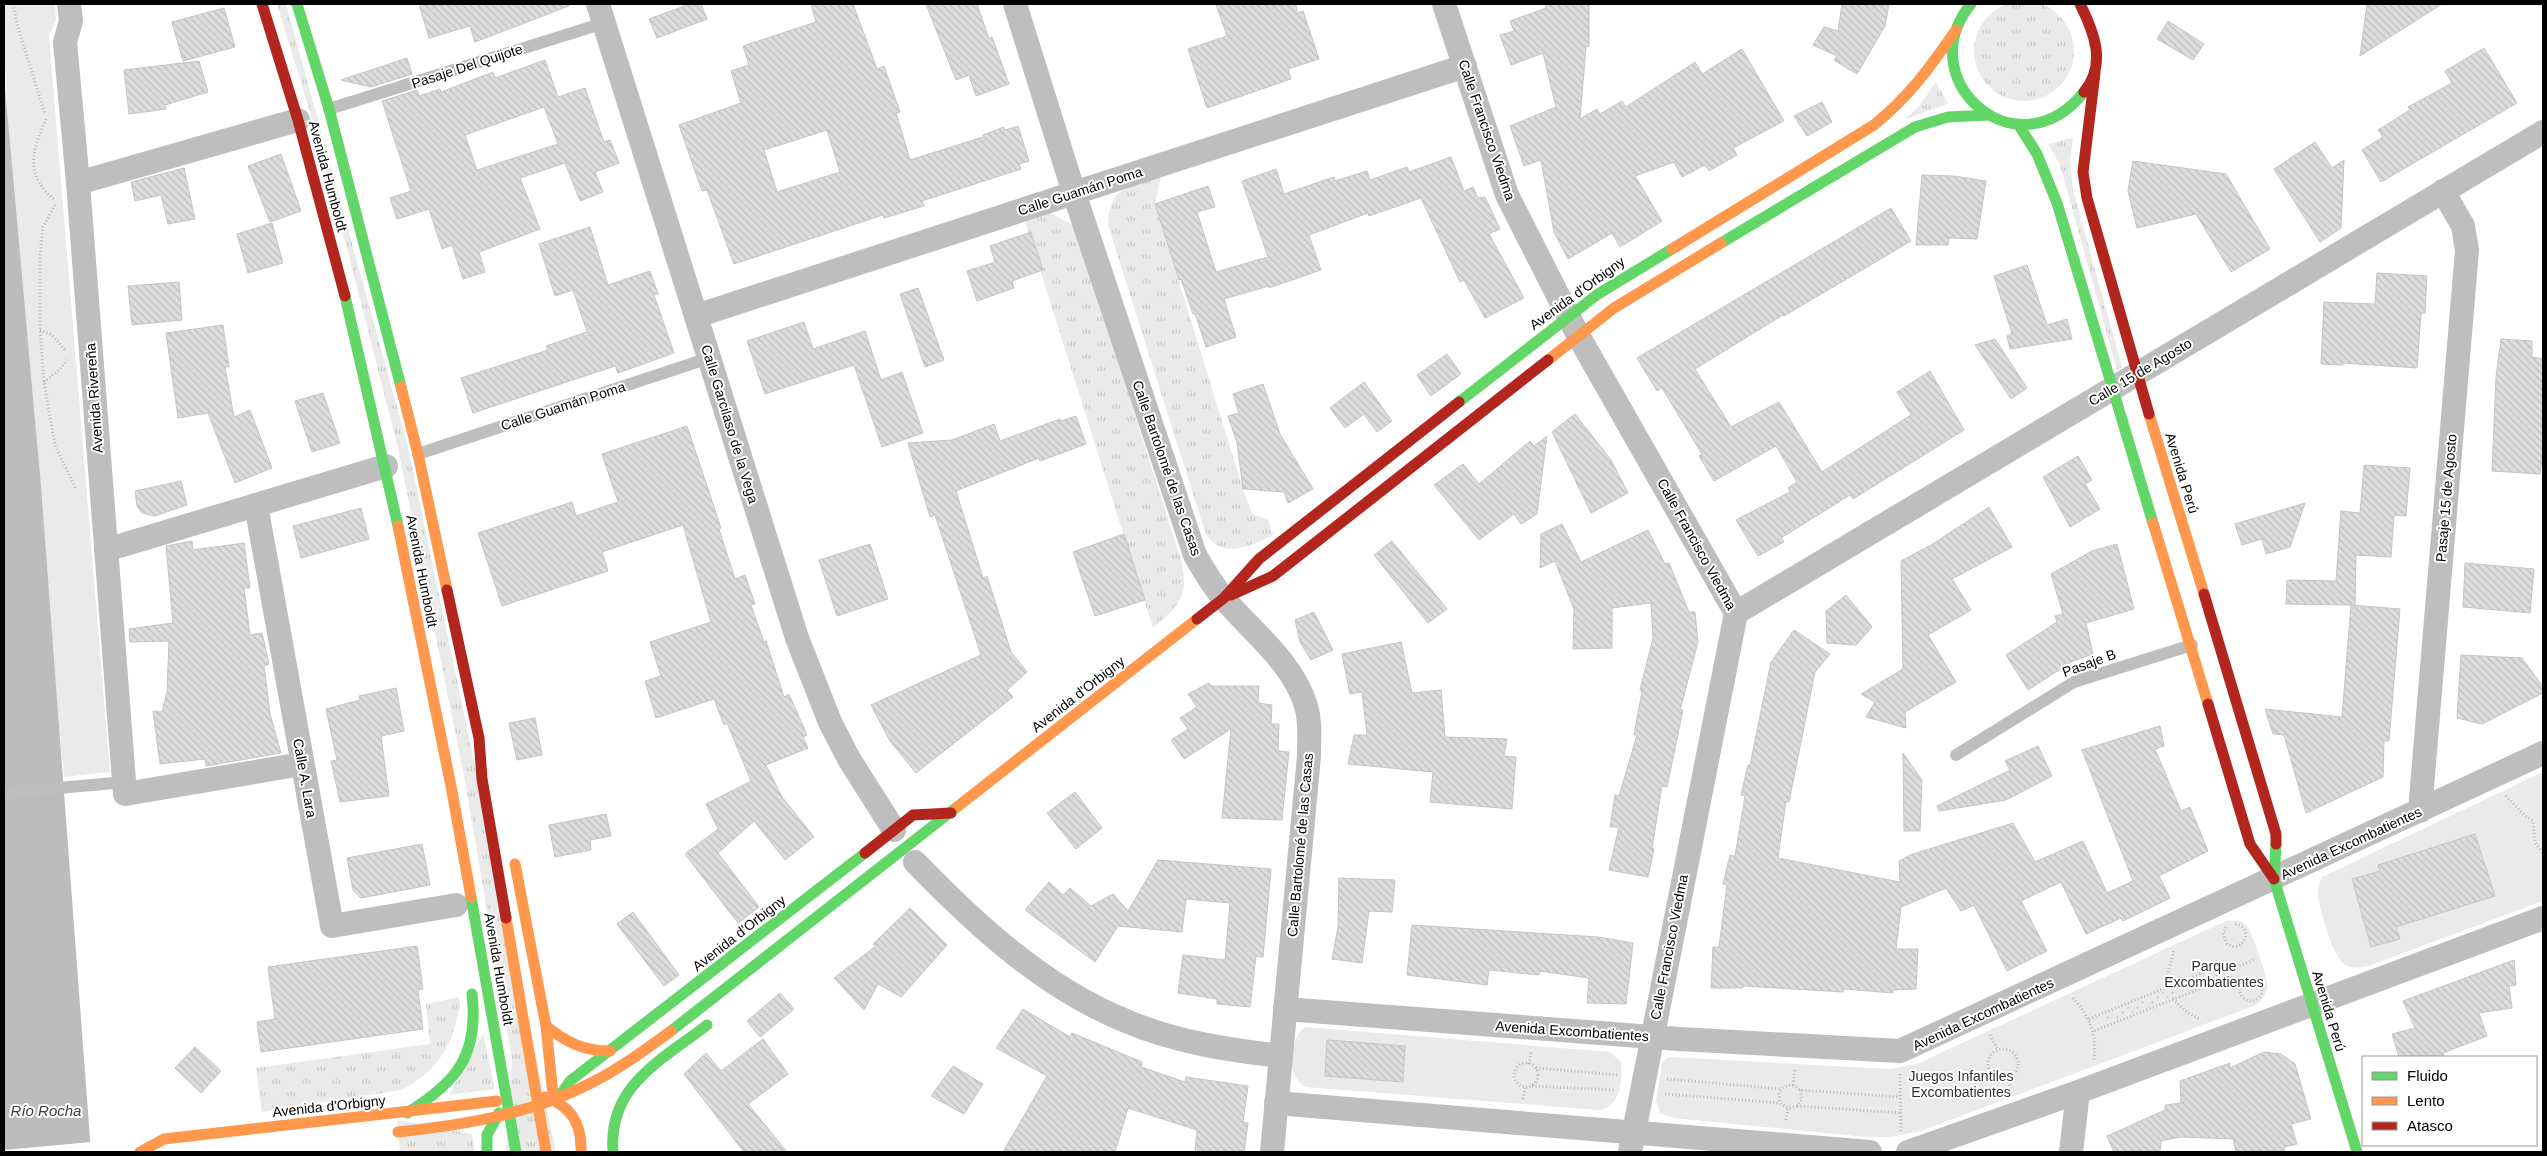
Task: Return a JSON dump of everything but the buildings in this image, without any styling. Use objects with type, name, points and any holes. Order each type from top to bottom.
[{"type":"main road","name":"Avenida Humboldt","points":[[262,4],[298,120],[353,326],[386,466],[441,745],[451,786],[516,1152]]},
{"type":"main road","name":"Avenida Humboldt","points":[[297,4],[329,109],[418,454],[479,738],[482,779],[546,1152]]},
{"type":"main road","points":[[1958,4],[1958,24],[1952,54],[1957,78],[1970,99],[1989,115],[2018,124],[2042,122],[2065,112],[2084,95],[2095,73]]},
{"type":"main road","name":"Avenida d'Orbigny","points":[[1224,598],[1273,576],[1574,326],[1621,278],[1874,125],[1898,106],[1922,78],[1971,4]]},
{"type":"main road","name":"Avenida Perú","points":[[2080,4],[2092,12],[2097,37],[2098,61],[2082,172],[2087,198],[2137,374],[2276,834],[2274,879]]},
{"type":"main road","name":"Avenida d'Orbigny","points":[[937,837],[951,813],[1224,598],[1259,559],[1574,326],[1634,294],[1915,127],[1948,118],[1989,115]]},
{"type":"main road","name":"Avenida Perú","points":[[2018,124],[2037,154],[2057,203],[2250,844],[2274,879],[2357,1152]]},
{"type":"main road","points":[[479,738],[494,768]]},
{"type":"main road","points":[[436,772],[441,745]]},
{"type":"main road","points":[[393,1133],[454,1127],[503,1116],[542,1104],[614,1071],[671,1031],[951,813]]},
{"type":"main road","name":"Avenida d'Orbigny","points":[[140,1152],[164,1139],[407,1113],[525,1097],[552,1099],[570,1081],[913,815],[951,813]]},
{"type":"main road","points":[[513,852],[546,1026],[552,1099],[563,1103],[574,1116],[581,1134],[581,1152]]},
{"type":"main road","points":[[407,1113],[439,1092],[461,1068],[474,1036],[476,1023],[471,986]]},
{"type":"main road","points":[[613,1152],[612,1137],[616,1115],[626,1093],[642,1076],[720,1015]]},
{"type":"main road","points":[[546,1026],[570,1045],[596,1051],[610,1051]]},
{"type":"main road","points":[[487,1152],[487,1135],[499,1113],[506,1106],[525,1097]]},
{"type":"street","name":"Avenida Rivereña","points":[[69,4],[71,21],[65,42],[78,183],[125,788]]},
{"type":"street","name":"Calle Bartolomé de las Casas","points":[[1015,4],[1074,193],[1195,555],[1224,598],[1287,669],[1299,688],[1306,706],[1310,727],[1272,1152]]},
{"type":"street","name":"Calle Francisco Viedma","points":[[1444,4],[1507,194],[1574,326],[1736,613],[1651,1037],[1632,1142]]},
{"type":"street","name":"Calle Garcilaso de la Vega","points":[[601,13],[797,638],[830,722],[849,759],[894,830]]},
{"type":"street","name":"Calle Guamán Poma","points":[[696,316],[1465,66]]},
{"type":"street","points":[[78,183],[298,120]]},
{"type":"street","name":"Calle 15 de Agosto","points":[[1736,613],[2543,132]]},
{"type":"street","name":"Pasaje 15 de Agosto","points":[[2420,811],[2467,250],[2463,226],[2443,191]]},
{"type":"street","points":[[106,550],[386,466]]},
{"type":"street","name":"Calle A. Lara","points":[[256,505],[332,926],[456,905]]},
{"type":"street","name":"Avenida Excombatientes","points":[[1285,1009],[1651,1037],[1900,1051],[2543,753]]},
{"type":"street","points":[[125,788],[302,764]]},
{"type":"street","points":[[917,861],[953,901],[993,936],[1034,968],[1089,1002],[1125,1021],[1176,1038],[1228,1050],[1281,1056]]},
{"type":"street","points":[[1903,1138],[2078,1092],[2543,918]]},
{"type":"street","points":[[2071,1152],[2078,1092]]},
{"type":"street","points":[[1276,1103],[1632,1142],[1870,1152]]},
{"type":"lane","name":"Pasaje Del Quijote","points":[[329,109],[601,13]]},
{"type":"lane","name":"Calle Guamán Poma","points":[[418,454],[709,358]]},
{"type":"lane","name":"Pasaje B","points":[[1956,755],[2074,682],[2216,638]]},
{"type":"lane","points":[[4,793],[125,788]]},
{"type":"path","points":[[13,4],[17,24],[50,126]]},
{"type":"path","points":[[50,110],[34,148],[32,159],[37,178],[46,193],[57,202],[43,227],[40,257],[40,330],[44,382],[55,445],[78,494]]},
{"type":"path","points":[[40,330],[52,335],[70,356],[60,369],[44,382]]},
{"type":"path","points":[[2505,795],[2522,813],[2533,821],[2535,843],[2543,853]]},
{"type":"path","points":[[2233,924],[2241,925],[2246,935],[2241,945],[2234,947],[2224,941],[2223,933],[2227,927],[2233,924]]},
{"type":"path","points":[[2169,986],[2167,977],[2175,947]]},
{"type":"path","points":[[2094,1031],[2214,983],[2217,975],[2256,959]]},
{"type":"path","points":[[2089,1019],[2209,970],[2215,971],[2217,975]]},
{"type":"path","points":[[2243,1008],[2257,1000],[2263,990],[2261,983],[2254,979],[2244,981],[2240,992],[2243,998],[2250,1002],[2257,1000]]},
{"type":"path","points":[[2070,996],[2089,1019],[2094,1031],[2094,1063],[2103,1060]]},
{"type":"path","points":[[2173,999],[2188,1013],[2206,1022],[2196,1025]]},
{"type":"path","points":[[1981,1037],[1990,1033],[1998,1050]]},
{"type":"path","points":[[1530,1064],[1531,1050]]},
{"type":"path","points":[[1998,1050],[2012,1051],[2017,1059],[2015,1073],[2007,1078],[1998,1078],[1989,1068],[1989,1059],[1998,1050]]},
{"type":"path","points":[[1525,1088],[1515,1081],[1514,1073],[1518,1066],[1530,1064],[1536,1068],[1618,1075]]},
{"type":"path","points":[[1785,1066],[1805,1068]]},
{"type":"path","points":[[1793,1085],[1795,1067]]},
{"type":"path","points":[[1532,1086],[1538,1076],[1536,1068]]},
{"type":"path","points":[[1895,1072],[1905,1070]]},
{"type":"path","points":[[1900,1071],[1903,1138]]},
{"type":"path","points":[[1660,1102],[1665,1073]]},
{"type":"path","points":[[2007,1078],[2014,1094]]},
{"type":"path","points":[[1664,1079],[1781,1089],[1793,1085]]},
{"type":"path","points":[[1793,1085],[1800,1090],[1900,1097]]},
{"type":"path","points":[[1525,1088],[1532,1086],[1615,1090]]},
{"type":"path","points":[[1523,1102],[1525,1088]]},
{"type":"path","points":[[1780,1102],[1781,1089]]},
{"type":"path","points":[[1796,1106],[1802,1099],[1800,1090]]},
{"type":"path","points":[[1662,1094],[1780,1102],[1788,1108]]},
{"type":"path","points":[[1788,1108],[1796,1106],[1901,1113]]},
{"type":"path","points":[[1786,1127],[1788,1108]]},
{"type":"green space","points":[[2024,1],[2043,5],[2059,16],[2070,32],[2074,51],[2070,70],[2059,86],[2043,97],[2024,101],[2005,97],[1989,86],[1978,70],[1974,51],[1978,32],[1989,16],[2005,5]]},
{"type":"green space","points":[[4,4],[55,4],[56,20],[49,36],[110,772],[64,777],[33,396],[10,151]]},
{"type":"green space","points":[[277,4],[286,4],[408,447],[556,1152],[506,1152],[512,1060],[466,786],[398,448],[311,115]]},
{"type":"green space","points":[[1936,82],[1948,104],[1905,119],[1919,106]]},
{"type":"green space","points":[[2073,138],[2070,162],[2073,190],[2122,367],[2117,370],[2060,165],[2048,144]]},
{"type":"green space","points":[[1161,176],[1155,204],[1243,489],[1252,514],[1268,519],[1273,535],[1245,547],[1227,548],[1219,546],[1211,541],[1205,532],[1108,225],[1112,202],[1117,195],[1130,186]]},
{"type":"green space","points":[[1048,212],[1071,224],[1078,235],[1182,563],[1184,585],[1180,600],[1153,628],[1024,219]]},
{"type":"green space","points":[[2543,772],[2543,901],[2368,966],[2350,967],[2341,961],[2336,954],[2328,933],[2319,902],[2318,888],[2322,877]]},
{"type":"green space","name":"Parque Excombatientes","points":[[2226,921],[2243,922],[2248,928],[2259,953],[2267,986],[2264,997],[2256,1005],[1921,1131],[1890,1137],[1866,1137],[1673,1118],[1660,1113],[1656,1101],[1662,1062],[1669,1057],[1891,1069],[1917,1064]]},
{"type":"green space","points":[[2208,973],[2211,980],[2105,1024],[2102,1018]]},
{"type":"green space","points":[[459,997],[460,1004],[452,1034],[442,1055],[429,1071],[401,1090],[262,1112],[256,1068],[430,1044],[426,1004]]},
{"type":"green space","points":[[1305,1027],[1610,1052],[1621,1062],[1619,1092],[1612,1104],[1599,1110],[1306,1087],[1299,1082],[1295,1075],[1291,1058],[1295,1040]]},
{"type":"green space","points":[[483,1034],[495,1089],[449,1095]]},
{"type":"green space","points":[[397,1120],[472,1134],[475,1152],[400,1152]]},
{"type":"water","name":"Río Rocha","points":[[4,77],[41,486],[91,1152],[4,1152]]},
{"type":"pier","points":[[91,1142],[91,1152],[4,1152],[4,1150]]},
{"type":"traffic: fast","points":[[297,4],[329,109],[401,387]]},
{"type":"traffic: fast","points":[[1971,4],[1955,33],[1953,61],[1962,87],[1979,108],[2002,121],[2029,124],[2057,115],[2084,92]]},
{"type":"traffic: fast","points":[[1721,243],[1915,127],[1948,117],[1989,115]]},
{"type":"traffic: fast","points":[[2018,124],[2037,154],[2057,203],[2153,523]]},
{"type":"traffic: fast","points":[[1459,402],[1598,294],[1672,249]]},
{"type":"traffic: fast","points":[[345,296],[398,526]]},
{"type":"traffic: fast","points":[[671,1031],[957,807]]},
{"type":"traffic: fast","points":[[2276,844],[2274,879],[2357,1152]]},
{"type":"traffic: fast","points":[[557,1100],[570,1081],[865,853]]},
{"type":"traffic: fast","points":[[471,897],[516,1152]]},
{"type":"traffic: fast","points":[[407,1113],[439,1090],[461,1065],[468,1050],[472,1034],[472,994]]},
{"type":"traffic: fast","points":[[613,1152],[614,1129],[619,1109],[628,1092],[656,1063],[707,1025]]},
{"type":"traffic: fast","points":[[487,1152],[487,1135],[499,1113]]},
{"type":"traffic: slow","points":[[1672,249],[1874,125],[1909,92],[1956,30]]},
{"type":"traffic: slow","points":[[1548,360],[1614,308],[1721,243]]},
{"type":"traffic: slow","points":[[401,387],[418,454],[447,590]]},
{"type":"traffic: slow","points":[[2149,414],[2204,594]]},
{"type":"traffic: slow","points":[[2153,523],[2208,704]]},
{"type":"traffic: slow","points":[[398,526],[451,786],[471,897]]},
{"type":"traffic: slow","points":[[957,807],[1197,619]]},
{"type":"traffic: slow","points":[[515,864],[546,1026],[553,1095]]},
{"type":"traffic: slow","points":[[506,918],[546,1152]]},
{"type":"traffic: slow","points":[[546,1026],[575,1044],[600,1051],[610,1051]]},
{"type":"traffic: slow","points":[[398,1132],[472,1122],[545,1103],[601,1078],[632,1059],[671,1031]]},
{"type":"traffic: slow","points":[[545,1097],[569,1111],[574,1118],[580,1133],[581,1152]]},
{"type":"traffic: slow","points":[[140,1152],[164,1139],[497,1101]]},
{"type":"traffic: jam","points":[[262,4],[298,120],[345,296]]},
{"type":"traffic: jam","points":[[2080,4],[2090,26],[2097,59],[2091,81],[2084,92]]},
{"type":"traffic: jam","points":[[2095,73],[2083,172],[2087,198],[2149,414]]},
{"type":"traffic: jam","points":[[1231,595],[1273,576],[1548,360]]},
{"type":"traffic: jam","points":[[1197,619],[1224,598],[1259,559],[1459,402]]},
{"type":"traffic: jam","points":[[447,590],[479,738],[482,779],[506,918]]},
{"type":"traffic: jam","points":[[2204,594],[2276,834],[2276,844]]},
{"type":"traffic: jam","points":[[2208,704],[2250,844],[2274,879]]},
{"type":"traffic: jam","points":[[865,853],[913,815],[951,813]]},
{"type":"park label","name":"Juegos Infantiles Excombatientes","points":[[1961,1084]]}]
